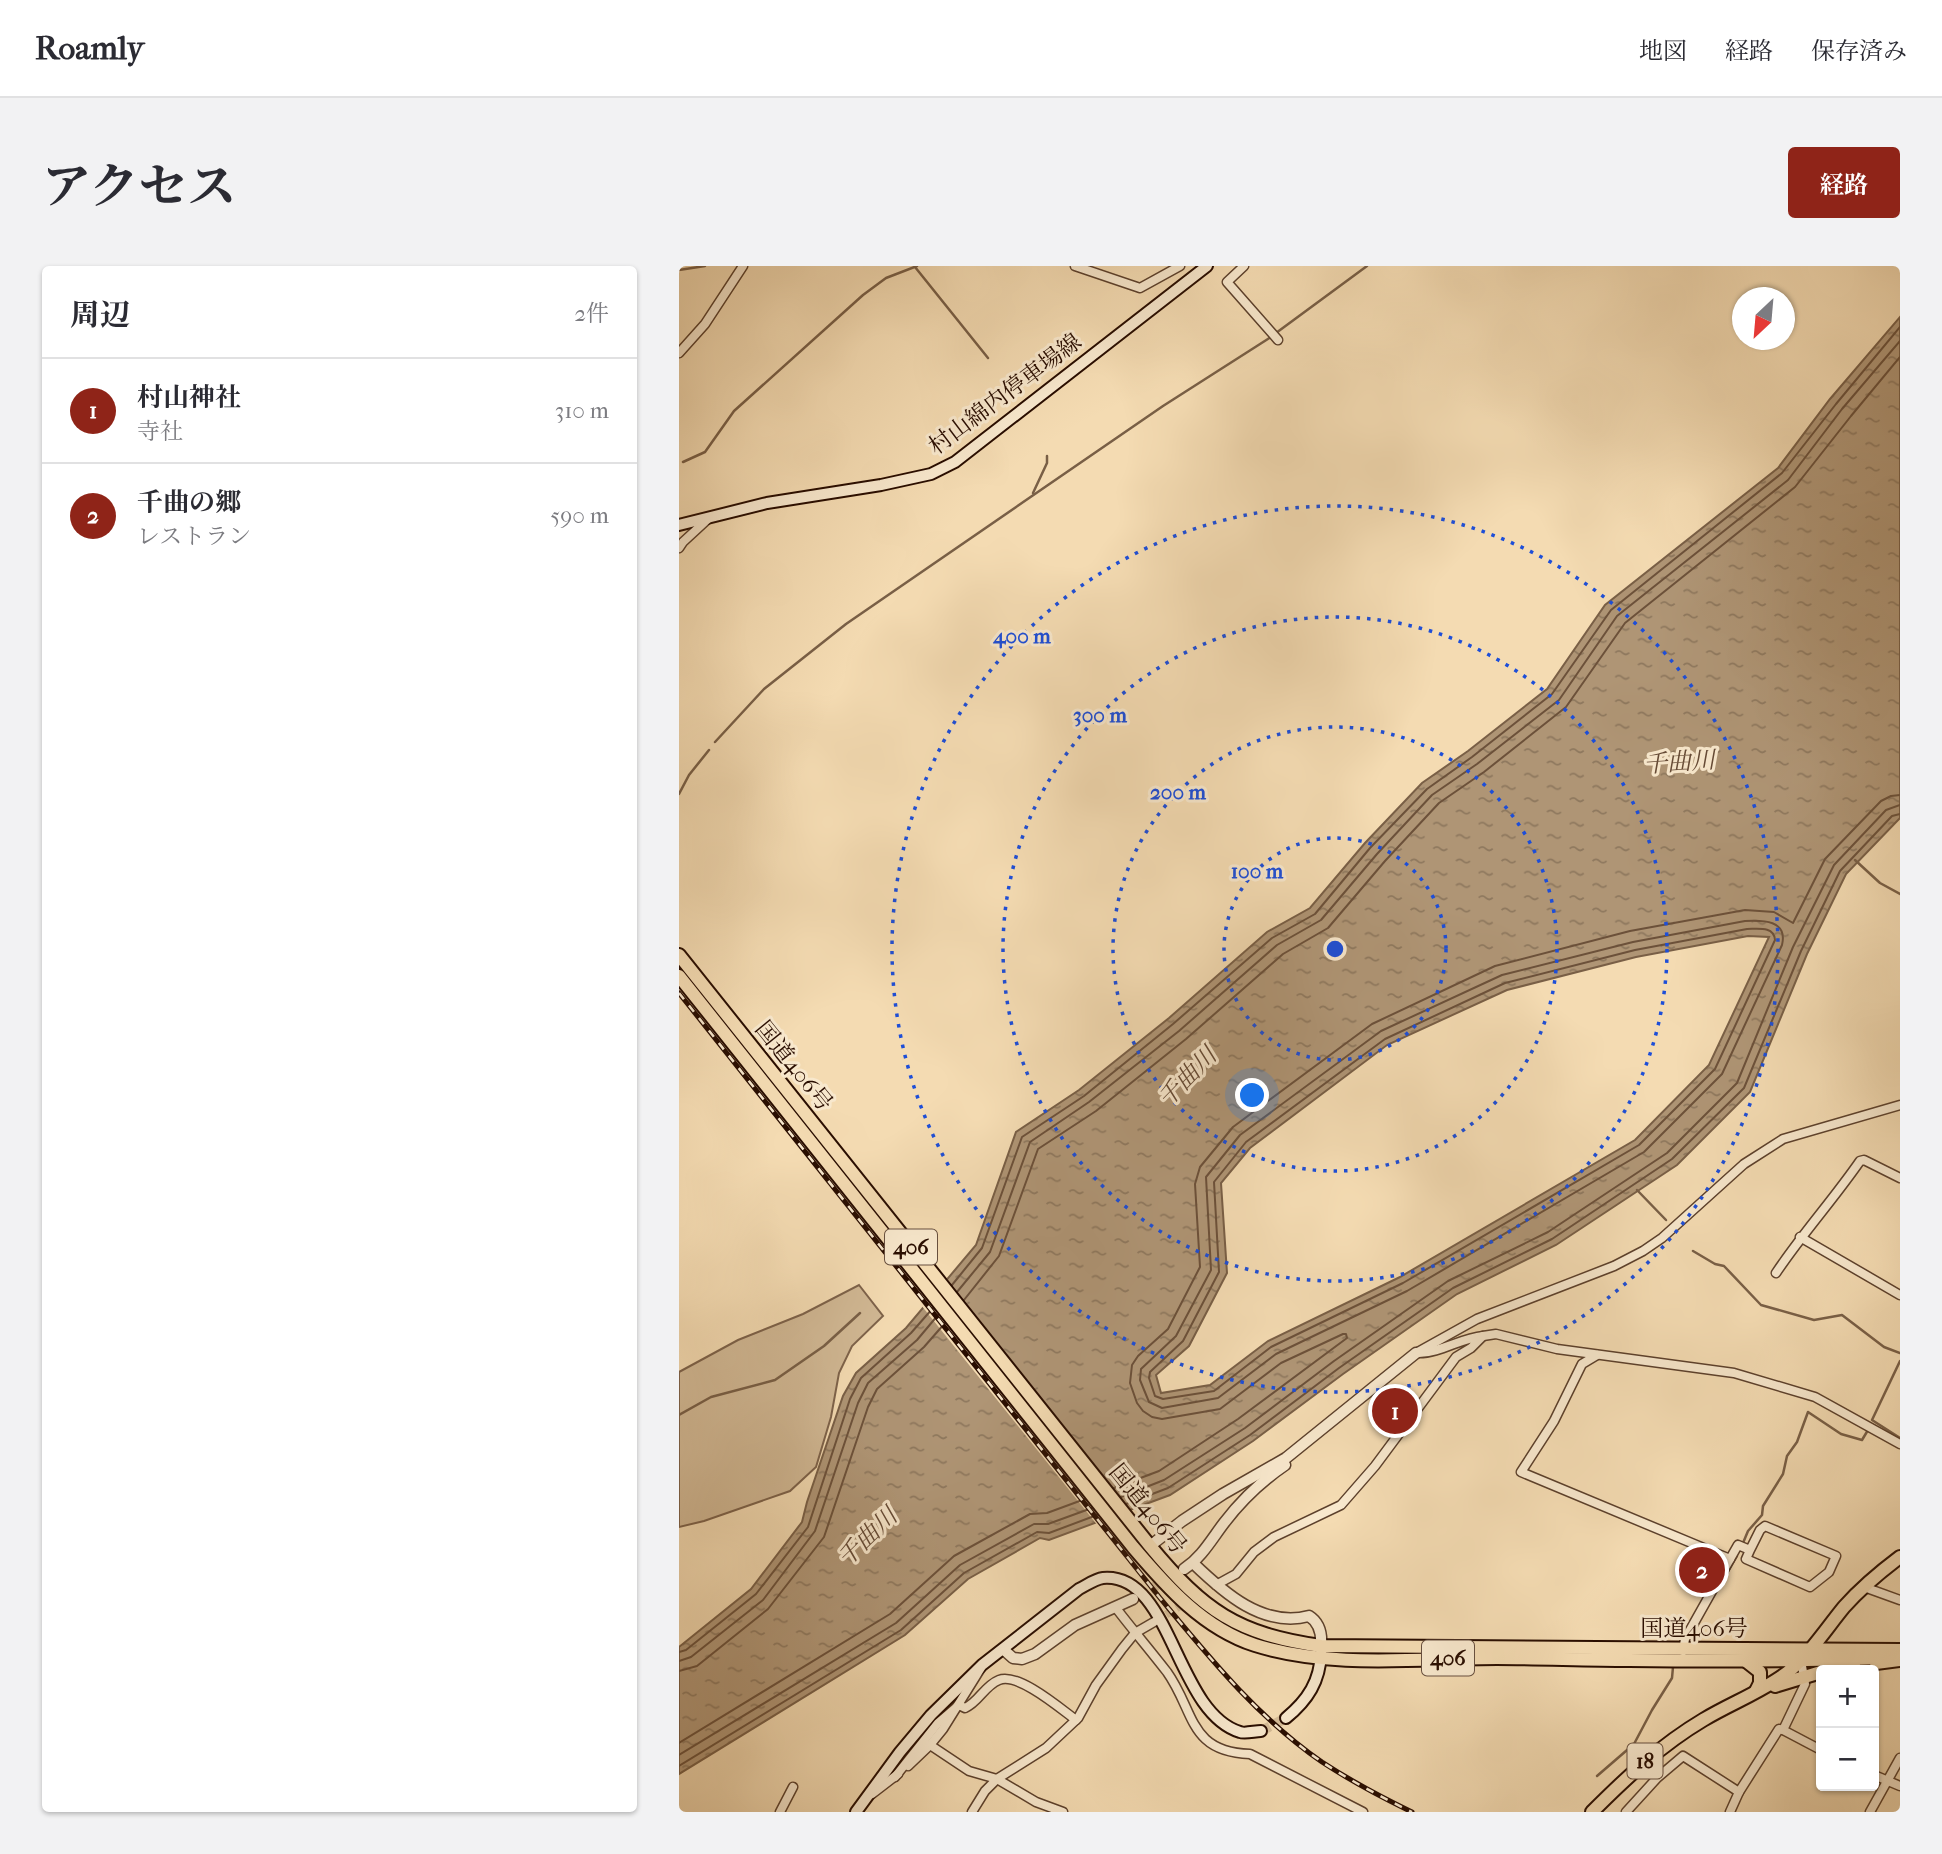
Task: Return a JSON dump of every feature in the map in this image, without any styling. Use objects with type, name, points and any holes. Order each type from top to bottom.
[{"type":"highway","name":"国道406号","points":[[679,955],[1180,1583],[1200,1600],[1254,1632],[1321,1652]]},
{"type":"highway","name":"国道406号","points":[[679,976],[1133,1547],[1169,1588],[1196,1613],[1217,1627],[1255,1645],[1321,1652],[1571,1650],[1682,1654],[1745,1661],[1900,1659]]},
{"type":"highway","name":"18","points":[[1592,1812],[1637,1768],[1669,1742],[1704,1719],[1760,1690],[1801,1661],[1864,1587],[1900,1557]]},
{"type":"highway","name":"国道406号","points":[[1682,1654],[1811,1649],[1900,1650]]},
{"type":"highway","points":[[1862,1665],[1900,1659]]},
{"type":"highway","points":[[1745,1661],[1760,1672],[1760,1690],[1816,1673]]},
{"type":"main road","name":"村山綿内停車場線","points":[[679,523],[768,503],[931,474],[955,462],[1207,266]]},
{"type":"main road","points":[[856,1812],[921,1725],[982,1665],[1079,1588],[1097,1579],[1120,1580],[1133,1587],[1151,1605],[1166,1627],[1198,1697],[1217,1719],[1241,1733],[1261,1731]]},
{"type":"main road","points":[[1286,1718],[1298,1709],[1313,1690],[1319,1675],[1321,1652]]},
{"type":"street","points":[[679,353],[705,324],[743,266]]},
{"type":"street","points":[[1075,266],[1140,288],[1180,266]]},
{"type":"street","points":[[1244,266],[1227,282],[1278,340]]},
{"type":"street","points":[[679,548],[712,516]]},
{"type":"street","points":[[1147,1542],[1286,1458],[1416,1353],[1476,1320],[1614,1266],[1643,1251],[1662,1238],[1744,1164],[1783,1139],[1900,1105]]},
{"type":"street","points":[[1776,1273],[1800,1237],[1860,1161],[1864,1160],[1900,1178]]},
{"type":"street","points":[[1800,1237],[1900,1295]]},
{"type":"street","points":[[1416,1353],[1427,1353],[1467,1337],[1496,1334],[1557,1349],[1734,1373],[1780,1386],[1834,1407],[1900,1444]]},
{"type":"street","points":[[1212,1587],[1236,1574],[1254,1552],[1274,1537],[1341,1505],[1375,1466],[1456,1357],[1471,1348],[1483,1336]]},
{"type":"street","points":[[1597,1355],[1581,1364],[1553,1421],[1521,1472],[1731,1559]]},
{"type":"street","points":[[1286,1458],[1286,1464],[1272,1474],[1226,1520],[1205,1550],[1188,1566],[1212,1587],[1252,1610],[1290,1619],[1309,1616],[1315,1620],[1321,1631],[1321,1652]]},
{"type":"street","points":[[1765,1526],[1836,1556],[1829,1572],[1810,1587],[1747,1559],[1750,1550],[1759,1530],[1765,1526]]},
{"type":"street","points":[[1682,1654],[1685,1639],[1738,1545],[1750,1550]]},
{"type":"street","points":[[1864,1587],[1900,1600]]},
{"type":"street","points":[[1004,1650],[1013,1658],[1022,1659],[1041,1651],[1075,1625],[1133,1599]]},
{"type":"street","points":[[1116,1608],[1168,1674],[1188,1716],[1201,1735],[1216,1747],[1233,1753],[1250,1754],[1363,1812]]},
{"type":"street","points":[[972,1812],[985,1791],[997,1779],[1046,1748],[1076,1720],[1096,1685],[1135,1633],[1154,1622]]},
{"type":"street","points":[[1783,1730],[1804,1691],[1801,1661]]},
{"type":"street","points":[[865,1798],[895,1777],[930,1745],[959,1705],[982,1665]]},
{"type":"street","points":[[959,1705],[968,1707],[984,1689],[999,1680],[1007,1679],[1037,1692],[1076,1720]]},
{"type":"street","points":[[895,1777],[938,1723],[959,1705]]},
{"type":"street","points":[[1732,1811],[1739,1792],[1779,1729],[1816,1747]]},
{"type":"street","points":[[930,1745],[969,1771],[997,1779],[1036,1802],[1063,1812]]},
{"type":"street","points":[[1626,1812],[1657,1778],[1683,1756],[1739,1792]]},
{"type":"street","points":[[1870,1812],[1900,1758]]},
{"type":"street","points":[[1879,1777],[1900,1786]]},
{"type":"street","points":[[781,1812],[793,1787]]},
{"type":"shaded area","points":[[859,1285],[883,1316],[852,1346],[839,1373],[831,1417],[816,1467],[790,1491],[679,1527],[679,1372],[738,1340],[803,1314]]},
{"type":"water","name":"千曲川","points":[[1900,317],[1900,818],[1846,874],[1807,954],[1750,1092],[1677,1165],[1556,1245],[1457,1294],[1253,1441],[1170,1495],[1049,1540],[1040,1538],[968,1579],[905,1635],[679,1774],[679,1647],[751,1589],[802,1522],[843,1396],[856,1373],[906,1328],[976,1245],[1016,1132],[1079,1090],[1169,1018],[1267,932],[1310,908],[1365,843],[1422,783],[1547,689],[1605,605],[1778,468],[1830,399]],"holes":[[[1748,936],[1769,937],[1709,1065],[1635,1140],[1400,1277],[1268,1341],[1210,1385],[1161,1393],[1156,1375],[1189,1346],[1227,1273],[1221,1183],[1250,1148],[1387,1045],[1507,990],[1636,957]]]},
{"type":"pier","points":[[945,1276],[1133,1513],[1098,1526],[921,1305]]},
{"type":"waterway","points":[[679,270],[705,266]]},
{"type":"waterway","points":[[683,462],[705,452],[734,411],[863,295],[886,278],[917,266]]},
{"type":"waterway","points":[[1276,333],[1367,266]]},
{"type":"waterway","points":[[915,267],[988,358]]},
{"type":"waterway","points":[[715,742],[764,689],[846,624],[1163,406],[1271,337]]},
{"type":"waterway","points":[[1033,493],[1047,463],[1047,456]]},
{"type":"waterway","points":[[679,794],[689,775],[709,750]]},
{"type":"waterway","points":[[1855,860],[1880,883],[1900,894]]},
{"type":"waterway","points":[[1637,1190],[1666,1220]]},
{"type":"waterway","points":[[1693,1251],[1715,1264],[1724,1266],[1761,1305],[1814,1320],[1842,1315],[1884,1347],[1900,1353]]},
{"type":"waterway","points":[[679,1415],[711,1397],[775,1380],[824,1346],[860,1313]]},
{"type":"waterway","points":[[1900,1361],[1872,1420],[1900,1438]]},
{"type":"waterway","points":[[1743,1543],[1748,1531],[1762,1515],[1763,1506],[1783,1474],[1787,1456],[1797,1442],[1808,1412],[1841,1434],[1862,1440],[1868,1430]]},
{"type":"waterway","points":[[1718,1589],[1737,1556]]},
{"type":"waterway","points":[[1597,1776],[1634,1744],[1672,1678],[1673,1667]]},
{"type":"tunnel","points":[[1137,1597],[1181,1571]]},
{"type":"tunnel","points":[[1156,1621],[1207,1589]]},
{"type":"tunnel","points":[[1261,1731],[1286,1718]]},
{"type":"railway","points":[[679,993],[1160,1598],[1216,1664],[1256,1706],[1299,1745],[1344,1776],[1412,1812]]},
{"type":"place","name":"村山神社","points":[[1395,1411]]},
{"type":"place","name":"千曲の郷","points":[[1702,1570]]}]
